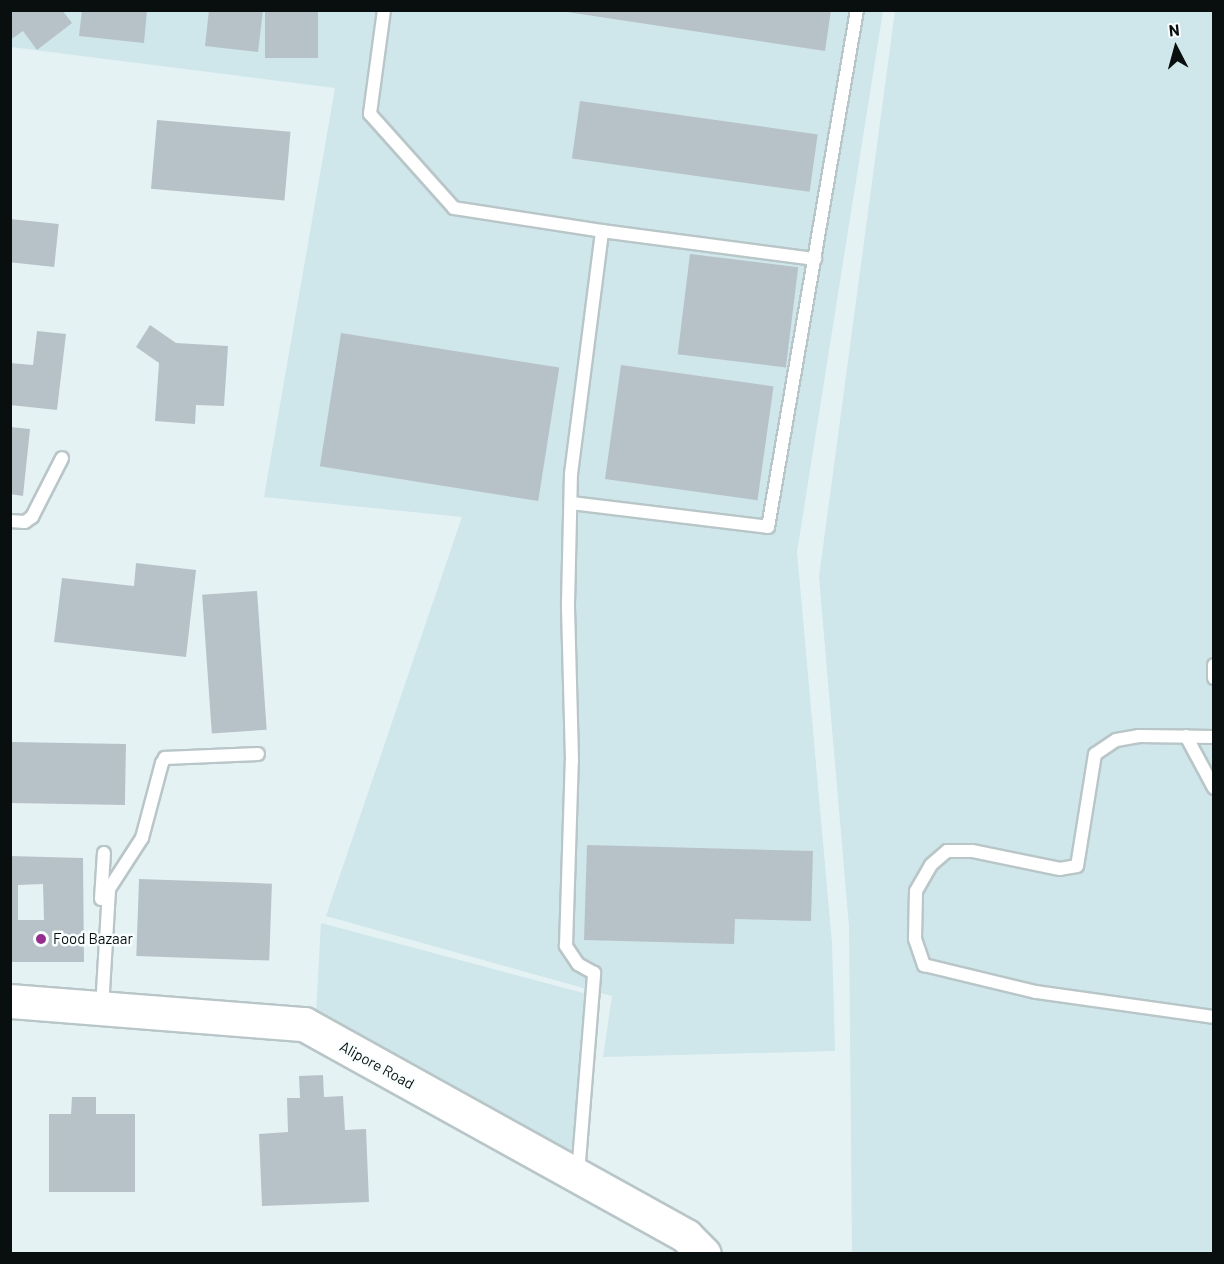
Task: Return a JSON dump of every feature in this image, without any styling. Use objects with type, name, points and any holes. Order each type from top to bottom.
[{"type":"main road","name":"Alipore Road","points":[[10,1001],[304,1024],[686,1236],[704,1254]]},
{"type":"lane","points":[[384,10],[370,114],[454,208],[815,260]]},
{"type":"lane","points":[[571,502],[768,527],[857,10]]},
{"type":"lane","points":[[578,1176],[594,973],[578,964],[566,946],[572,760],[571,502],[602,231]]},
{"type":"lane","points":[[10,521],[25,522],[32,517],[62,458]]},
{"type":"lane","points":[[1214,665],[1214,678]]},
{"type":"lane","points":[[1214,737],[1186,736],[1116,740],[1095,754],[1077,866],[1060,869],[972,851],[947,851],[931,865],[916,891],[915,939],[924,965],[1036,992],[1214,1017]]},
{"type":"lane","points":[[1186,736],[1214,788]]},
{"type":"lane","points":[[98,1008],[109,889],[142,838],[165,758],[258,754]]},
{"type":"lane","points":[[98,1008],[104,853]]},
{"type":"shaded area","points":[[11,10],[883,11],[797,552],[832,943],[835,1051],[603,1057],[612,996],[326,916],[462,517],[264,497],[335,88],[11,47]]},
{"type":"shaded area","points":[[895,11],[1213,11],[1213,1253],[852,1253],[849,926],[819,577]]},
{"type":"shaded area","points":[[321,923],[587,994],[575,1161],[316,1014]]},
{"type":"building","points":[[10,10],[62,10],[72,23],[37,50],[23,31],[10,40]]},
{"type":"building","points":[[82,10],[147,10],[144,43],[79,36]]},
{"type":"building","points":[[209,10],[263,10],[258,52],[205,46]]},
{"type":"building","points":[[265,10],[318,10],[318,58],[265,58]]},
{"type":"building","points":[[554,10],[831,10],[825,51]]},
{"type":"building","points":[[580,101],[818,134],[810,192],[572,158]]},
{"type":"building","points":[[157,120],[290,132],[284,200],[151,189]]},
{"type":"building","points":[[10,219],[59,224],[54,267],[10,262]]},
{"type":"building","points":[[690,254],[798,267],[786,368],[678,354]]},
{"type":"building","points":[[150,325],[176,343],[228,346],[224,406],[196,405],[195,424],[155,421],[159,363],[136,347]]},
{"type":"building","points":[[37,331],[66,334],[57,410],[10,405],[10,363],[33,365]]},
{"type":"building","points":[[341,333],[559,368],[538,501],[320,466]]},
{"type":"building","points":[[621,365],[774,386],[757,500],[605,479]]},
{"type":"building","points":[[10,427],[30,429],[23,496],[10,494]]},
{"type":"building","points":[[136,563],[196,570],[186,657],[54,642],[62,578],[134,586]]},
{"type":"building","points":[[257,591],[267,730],[212,733],[202,595]]},
{"type":"building","points":[[10,742],[126,744],[125,805],[10,803]]},
{"type":"building","points":[[587,845],[813,851],[811,921],[735,919],[734,944],[584,940]]},
{"type":"building","points":[[10,856],[83,858],[84,962],[10,962]],"holes":[[[43,884],[44,920],[18,920],[18,885]]]},
{"type":"building","points":[[139,879],[272,884],[269,961],[136,956]]},
{"type":"building","points":[[323,1075],[324,1097],[343,1096],[345,1130],[366,1129],[369,1202],[262,1206],[259,1134],[288,1132],[287,1098],[300,1098],[299,1076]]},
{"type":"building","points":[[72,1097],[96,1097],[96,1114],[135,1114],[135,1192],[49,1192],[49,1114],[71,1114]]},
{"type":"place","name":"Food Bazaar","points":[[41,939]]}]
